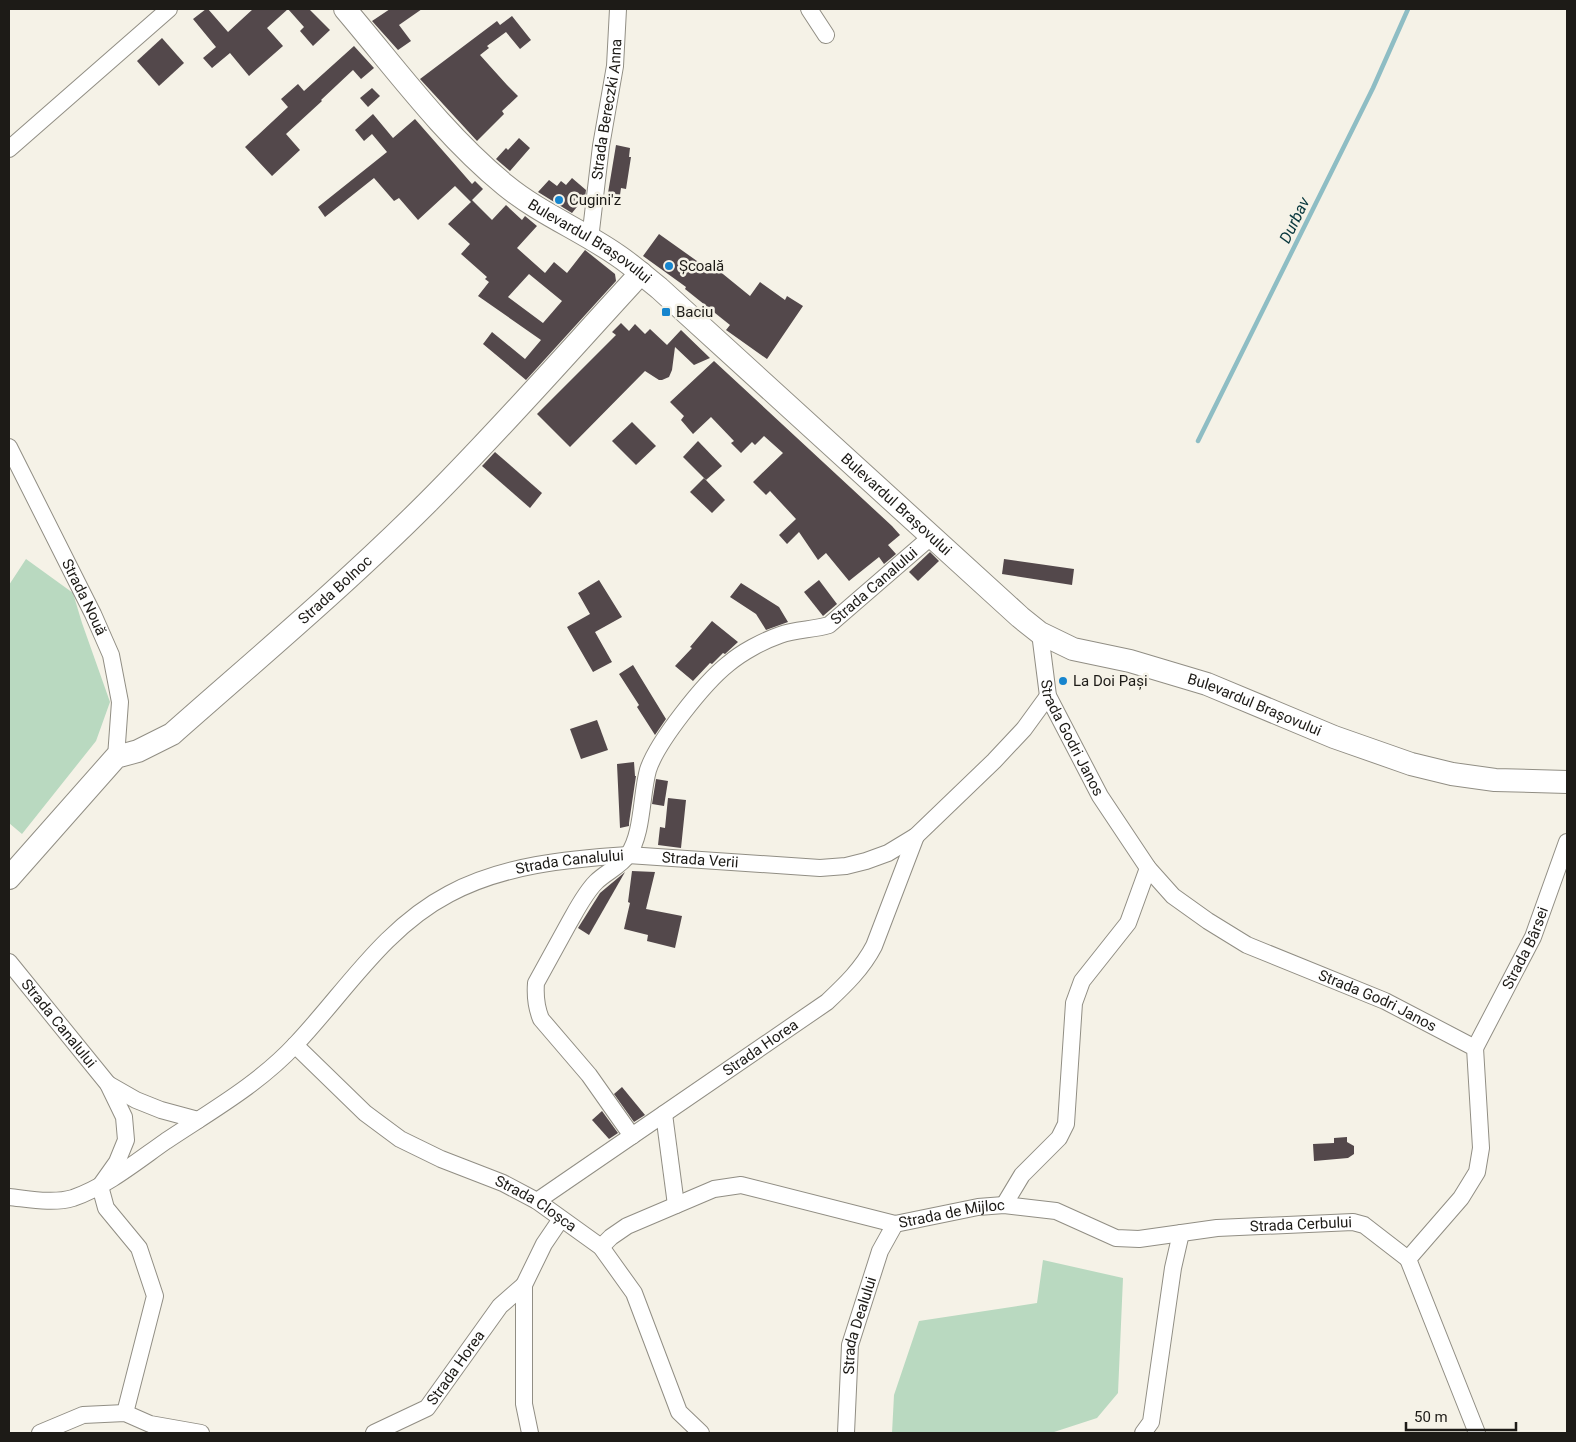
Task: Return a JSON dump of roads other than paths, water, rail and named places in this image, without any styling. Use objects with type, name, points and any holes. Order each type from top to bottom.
[{"type":"main road","name":"Bulevardul Brașovului","points":[[344,9],[416,96],[480,164],[506,186],[532,204],[618,255],[641,273],[1040,634],[1073,649],[1147,666],[1207,684],[1344,740],[1411,764],[1452,774],[1495,780],[1567,782]]},
{"type":"main road","name":"Strada Bolnoc","points":[[116,757],[138,751],[172,734],[355,572],[476,452],[641,273]]},
{"type":"main road","points":[[9,878],[116,757]]},
{"type":"street","points":[[9,149],[170,9]]},
{"type":"street","name":"Strada Bereczki Anna","points":[[590,239],[601,146],[615,66],[618,9]]},
{"type":"street","points":[[809,9],[826,34]]},
{"type":"street","name":"Strada Nouă","points":[[9,447],[94,614],[111,654],[120,702],[116,757]]},
{"type":"street","name":"Strada Canalului","points":[[9,1197],[48,1200],[71,1198],[100,1186],[240,1092],[264,1074],[295,1045],[376,951],[410,920],[448,894],[494,874],[532,866],[628,855],[636,838],[642,811],[645,782],[654,756],[674,726],[719,672],[741,655],[776,636],[795,631],[820,628],[829,624],[932,536]]},
{"type":"street","name":"Strada Godri Janos","points":[[1040,634],[1048,696],[1100,796],[1148,868],[1173,896],[1208,921],[1247,945],[1385,1001],[1475,1048]]},
{"type":"street","name":"Strada Verii","points":[[628,855],[820,868],[846,866],[888,853],[916,836],[994,762],[1024,729],[1048,696]]},
{"type":"street","name":"Strada Horea","points":[[537,1201],[827,1002],[852,978],[867,960],[874,946],[916,836]]},
{"type":"street","name":"Strada Bârsei","points":[[1475,1048],[1533,937],[1567,842]]},
{"type":"street","points":[[628,855],[596,881],[584,897],[536,983],[534,996],[541,1019],[589,1075],[632,1136]]},
{"type":"street","name":"Strada de Mijloc","points":[[602,1247],[611,1237],[627,1226],[714,1189],[741,1185],[894,1224],[1004,1205],[1022,1175],[1059,1138],[1066,1124],[1074,1003],[1082,981],[1128,923],[1148,868]]},
{"type":"street","name":"Strada Canalului","points":[[9,962],[108,1084],[124,1117],[126,1140],[117,1162],[100,1186]]},
{"type":"street","name":"Strada Cloșca","points":[[295,1045],[365,1112],[400,1139],[441,1159],[503,1183],[537,1201],[602,1247],[634,1293],[678,1412],[701,1433]]},
{"type":"street","points":[[1475,1048],[1481,1148],[1477,1172],[1461,1198],[1408,1259],[1477,1433]]},
{"type":"street","name":"Strada Canalului","points":[[108,1084],[136,1100],[161,1110],[198,1120]]},
{"type":"street","points":[[664,1114],[676,1205]]},
{"type":"street","points":[[100,1186],[106,1208],[139,1248],[155,1296],[125,1412]]},
{"type":"street","name":"Strada Cerbului","points":[[1004,1205],[1056,1211],[1116,1238],[1139,1239],[1217,1228],[1353,1222],[1364,1225],[1408,1259]]},
{"type":"street","points":[[530,1433],[524,1404],[524,1285],[544,1244],[561,1219]]},
{"type":"street","name":"Strada Dealului","points":[[846,1433],[850,1345],[880,1251],[894,1224]]},
{"type":"street","points":[[1143,1433],[1151,1422],[1173,1268],[1181,1233]]},
{"type":"street","name":"Strada Horea","points":[[374,1433],[426,1408],[500,1306],[524,1285]]},
{"type":"street","points":[[40,1433],[83,1415],[125,1412],[149,1429],[201,1433]]},
{"type":"waterway","name":"Durbav","points":[[1198,441],[1373,88],[1408,9]]},
{"type":"place","name":"Cugini'z","points":[[559,200]]},
{"type":"place","name":"Școală","points":[[669,266]]},
{"type":"place","name":"Baciu","points":[[666,312]]},
{"type":"place","name":"La Doi Pași","points":[[1063,681]]}]
